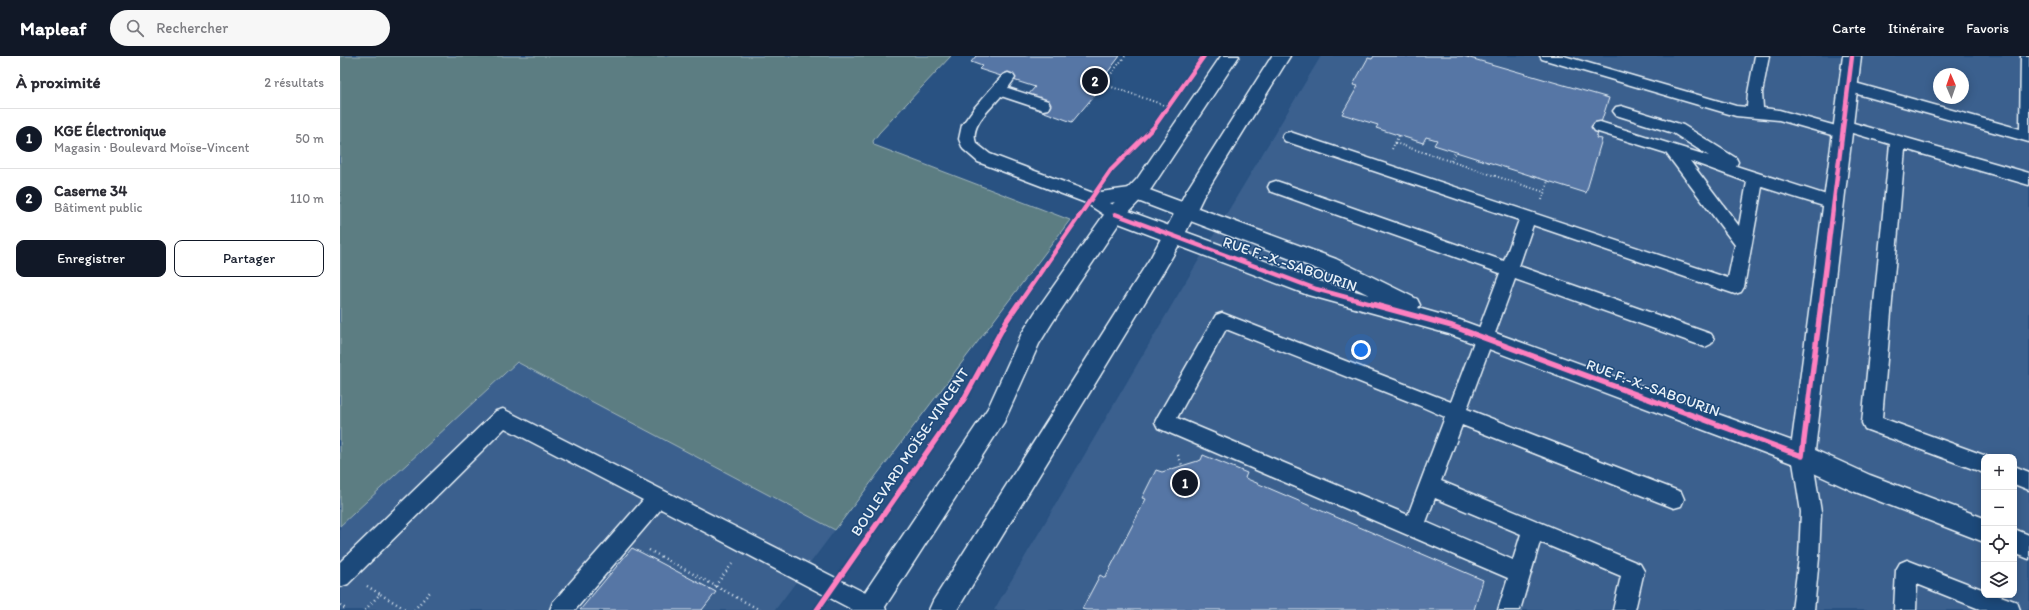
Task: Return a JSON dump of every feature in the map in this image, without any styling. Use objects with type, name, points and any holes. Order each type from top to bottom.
[{"type":"street","points":[[871,609],[996,415],[1028,345],[1044,317],[1115,214],[1137,193],[1230,56]]},
{"type":"street","points":[[942,610],[1174,236],[1194,195],[1281,56]]},
{"type":"street","points":[[1802,456],[1852,56]]},
{"type":"street","name":"RUE F.-X.-SABOURIN","points":[[1137,193],[1329,265],[1452,326]]},
{"type":"street","name":"RUE F.-X.-SABOURIN","points":[[1115,214],[1316,290],[1452,326],[1802,456],[1862,484],[1981,529]]},
{"type":"street","points":[[2017,543],[2029,547]]},
{"type":"lane","points":[[1547,56],[1736,111],[1779,115],[1898,141],[2029,179]]},
{"type":"lane","points":[[1755,113],[1755,93],[1762,56]]},
{"type":"lane","points":[[1848,86],[2029,137],[2028,56]]},
{"type":"lane","points":[[1008,78],[968,127],[967,142],[973,151],[984,158],[1092,199],[1115,214]]},
{"type":"lane","points":[[998,90],[1043,106]]},
{"type":"lane","points":[[1621,111],[1678,129],[1756,179]]},
{"type":"lane","points":[[1600,127],[1672,149],[1756,179],[1833,203]]},
{"type":"lane","points":[[1290,137],[1735,287],[1756,179]]},
{"type":"lane","points":[[1898,141],[1872,423],[1981,463]]},
{"type":"lane","points":[[1672,149],[1743,244]]},
{"type":"lane","points":[[1276,188],[1510,269],[1705,339]]},
{"type":"lane","points":[[1092,199],[1137,193]]},
{"type":"lane","points":[[1414,527],[1528,217]]},
{"type":"lane","points":[[1520,573],[1165,422],[1222,320],[1456,412],[1482,425],[1674,499]]},
{"type":"lane","points":[[340,577],[503,417],[659,497],[871,609]]},
{"type":"lane","points":[[1802,456],[1811,512],[1809,558],[1803,610]]},
{"type":"lane","points":[[2017,476],[2029,481]]},
{"type":"lane","points":[[1429,486],[1632,571],[1624,610]]},
{"type":"lane","points":[[561,610],[659,497]]},
{"type":"lane","points":[[1509,610],[1533,529]]},
{"type":"lane","points":[[1905,610],[1907,570],[2009,610]]},
{"type":"path","points":[[1125,56],[1103,84],[1169,106]]},
{"type":"path","points":[[1165,111],[1173,100]]},
{"type":"path","points":[[1395,143],[1544,192]]},
{"type":"path","points":[[1451,161],[1456,152]]},
{"type":"path","points":[[1540,204],[1548,181]]},
{"type":"path","points":[[644,554],[649,549],[760,610]]},
{"type":"path","points":[[414,610],[430,592]]},
{"type":"path","points":[[365,610],[380,594],[407,610]]},
{"type":"path","points":[[340,605],[347,610]]},
{"type":"shaded area","points":[[1321,56],[2029,56],[2029,610],[994,610],[1176,298]]},
{"type":"shaded area","points":[[517,362],[835,530],[775,610],[340,610],[340,526]]},
{"type":"green space","points":[[340,56],[951,56],[879,133],[873,141],[874,145],[1070,220],[835,530],[517,362],[340,526]]},
{"type":"building","points":[[976,56],[1120,56],[1104,77],[1108,79],[1072,122],[1039,110],[1046,101],[1028,95],[1035,87],[979,69],[982,66],[971,62]]},
{"type":"building","points":[[1374,56],[1463,56],[1609,98],[1596,138],[1602,139],[1586,193],[1434,145],[1437,140],[1426,137],[1423,143],[1376,128],[1378,125],[1342,114],[1358,86],[1353,85],[1368,58],[1372,59]]},
{"type":"building","points":[[1203,455],[1247,473],[1245,478],[1483,580],[1474,610],[1082,609],[1100,575],[1105,578],[1146,499],[1142,498],[1156,470],[1162,472],[1201,460]]},
{"type":"building","points":[[632,548],[716,592],[702,610],[580,610]]},
{"type":"cycle path","name":"BOULEVARD MOÏSE-VINCENT","points":[[817,610],[964,399],[1007,320],[1107,178],[1111,170],[1154,127],[1204,56]]},
{"type":"cycle path","points":[[1115,214],[1316,289],[1452,326],[1802,456],[1852,56]]},
{"type":"place","name":"Caserne 34","points":[[1095,81]]},
{"type":"place","name":"KGE Électronique","points":[[1185,483]]}]
